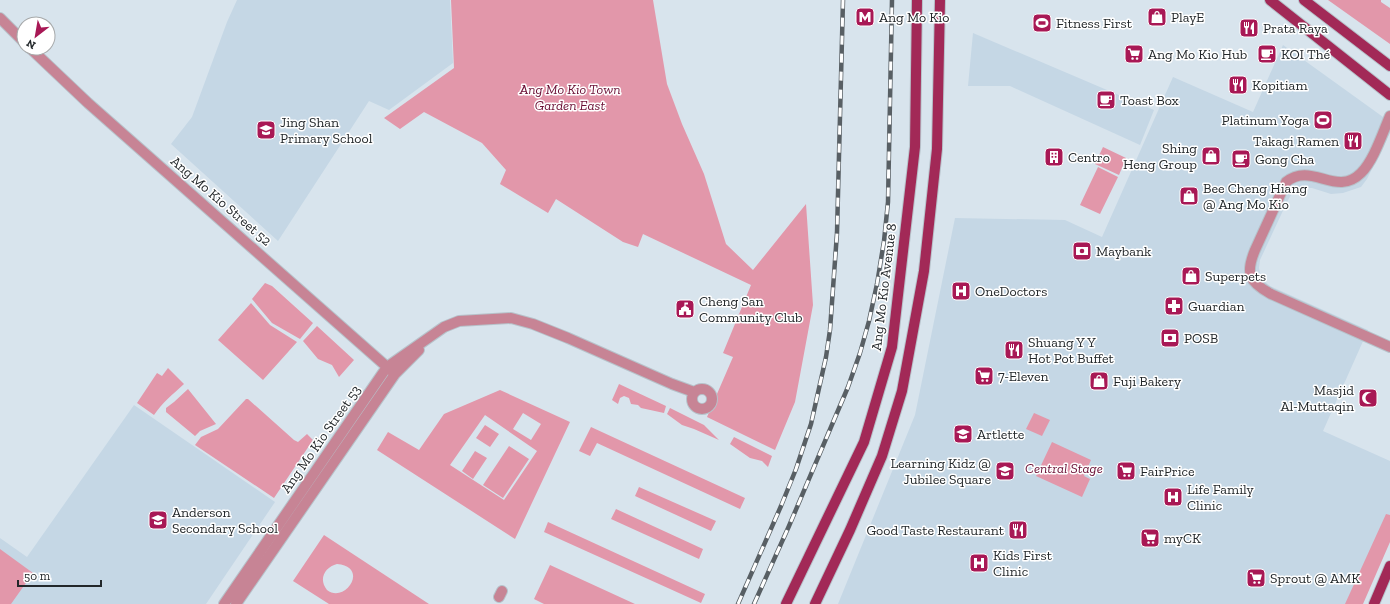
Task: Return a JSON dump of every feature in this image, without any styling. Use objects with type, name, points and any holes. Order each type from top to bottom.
[{"type":"main road","name":"Ang Mo Kio Avenue 8","points":[[786,604],[864,442],[892,347],[915,146],[917,0]]},
{"type":"main road","points":[[815,604],[850,530],[882,456],[902,391],[924,271],[936,156],[939,87],[940,0]]},
{"type":"main road","points":[[1270,0],[1390,95]]},
{"type":"main road","points":[[1304,0],[1390,66]]},
{"type":"main road","points":[[1374,604],[1390,566]]},
{"type":"street","points":[[0,18],[16,34]]},
{"type":"street","name":"Ang Mo Kio Street 52","points":[[38,56],[88,103],[391,370]]},
{"type":"street","points":[[1390,116],[1370,161],[1361,173],[1350,181],[1337,183],[1304,174],[1292,178],[1286,182],[1251,259],[1250,266],[1253,282],[1258,287],[1390,347]]},
{"type":"street","name":"Ang Mo Kio Street 53","points":[[224,604],[391,370],[444,327],[459,321],[511,318],[533,324],[672,384],[693,396]]},
{"type":"street","name":"Ang Mo Kio Street 53","points":[[236,604],[391,370]]},
{"type":"shaded area","name":"Jing Shan Primary School","points":[[237,0],[450,0],[453,63],[389,110],[369,101],[278,241],[171,144],[192,117],[227,22]]},
{"type":"shaded area","points":[[973,33],[1154,110],[1140,145],[1010,86],[968,86]]},
{"type":"shaded area","points":[[1283,45],[1390,122],[1390,133],[1367,179],[1361,187],[1343,193],[1331,194],[1312,188],[1305,188],[1296,191],[1291,195],[1260,260],[1259,268],[1261,277],[1270,286],[1368,330],[1323,431],[1390,461],[1390,531],[1358,604],[838,604],[915,415],[955,218],[1065,220],[1102,237],[1173,77],[1253,112]]},
{"type":"shaded area","name":"Anderson Secondary School","points":[[134,405],[275,502],[206,604],[0,604],[0,538],[27,557]]},
{"type":"green space","name":"Ang Mo Kio Town Garden East","points":[[451,0],[653,0],[667,84],[682,124],[704,174],[726,244],[753,270],[806,204],[813,305],[795,402],[775,450],[707,417],[733,357],[723,353],[751,285],[643,234],[638,247],[623,242],[556,199],[548,213],[500,184],[506,170],[482,143],[424,112],[400,129],[384,118],[454,68]]},
{"type":"green space","points":[[1328,0],[1381,0],[1381,2],[1390,8],[1390,44]]},
{"type":"green space","points":[[1103,147],[1126,158],[1119,175],[1095,164]]},
{"type":"green space","points":[[1098,167],[1118,177],[1100,214],[1080,205]]},
{"type":"green space","points":[[265,283],[272,286],[313,323],[300,339],[272,323],[252,299]]},
{"type":"green space","points":[[251,303],[270,325],[297,342],[263,380],[218,340]]},
{"type":"green space","points":[[317,326],[354,360],[339,377],[332,365],[318,359],[303,341]]},
{"type":"green space","points":[[168,368],[184,384],[154,415],[137,403],[157,373],[162,376]]},
{"type":"green space","points":[[619,384],[666,406],[664,413],[641,408],[638,405],[631,404],[629,398],[624,396],[620,398],[618,404],[612,400]]},
{"type":"green space","points":[[188,389],[216,424],[200,431],[195,436],[166,412],[166,408]]},
{"type":"green space","points":[[500,390],[570,422],[515,539],[377,450],[388,432],[419,450],[444,414]],"holes":[[[523,413],[541,424],[531,440],[513,429]],[[485,415],[537,451],[504,500],[450,465]]]},
{"type":"green space","points":[[246,399],[248,399],[294,440],[298,442],[307,434],[313,440],[274,498],[195,445],[201,437],[218,429]]},
{"type":"green space","points":[[670,408],[704,425],[719,440],[682,425],[667,414]]},
{"type":"green space","points":[[1034,413],[1050,420],[1042,436],[1026,429]]},
{"type":"green space","points":[[485,425],[499,434],[490,447],[476,438]]},
{"type":"green space","points":[[591,427],[745,498],[740,509],[597,443],[590,456],[579,451]]},
{"type":"green space","points":[[734,437],[772,456],[768,467],[762,461],[750,458],[730,444]]},
{"type":"green space","name":"Central Stage","points":[[1052,442],[1091,460],[1084,476],[1090,479],[1082,497],[1036,476]]},
{"type":"green space","points":[[509,446],[529,459],[503,498],[483,485]]},
{"type":"green space","points":[[475,451],[487,458],[473,479],[462,471]]},
{"type":"green space","points":[[639,487],[716,521],[711,531],[635,496]]},
{"type":"green space","points":[[616,509],[703,549],[699,559],[611,519]]},
{"type":"green space","points":[[1386,514],[1390,515],[1390,542],[1363,604],[1345,604]]},
{"type":"green space","points":[[548,522],[705,594],[701,603],[544,532]]},
{"type":"green space","points":[[324,535],[429,604],[329,604],[293,581]],"holes":[[[337,564],[347,567],[352,571],[353,577],[347,589],[334,593],[327,590],[323,582],[326,571]]]},
{"type":"green space","points":[[0,549],[33,573],[11,604],[0,604]]},
{"type":"green space","points":[[550,565],[635,604],[544,604],[534,599]]},
{"type":"railway","points":[[738,604],[796,469],[811,424],[826,357],[830,330],[837,233],[843,0]]},
{"type":"railway","points":[[754,604],[848,387],[869,321],[884,241],[888,202],[892,0]]},
{"type":"place","name":"Ang Mo Kio","points":[[865,17]]},
{"type":"place","name":"PlayE","points":[[1157,17]]},
{"type":"place","name":"Fitness First","points":[[1042,23]]},
{"type":"place","name":"Prata Raya","points":[[1249,28]]},
{"type":"place","name":"Ang Mo Kio Hub","points":[[1134,54]]},
{"type":"place","name":"KOI Thé","points":[[1267,54]]},
{"type":"place","name":"Kopitiam","points":[[1238,85]]},
{"type":"place","name":"Toast Box","points":[[1106,100]]},
{"type":"place","name":"Platinum Yoga","points":[[1323,120]]},
{"type":"place","name":"Jing Shan Primary School","points":[[266,130]]},
{"type":"place","name":"Takagi Ramen","points":[[1353,141]]},
{"type":"place","name":"Shing Heng Group","points":[[1211,156]]},
{"type":"place","name":"Centro","points":[[1054,157]]},
{"type":"place","name":"Gong Cha","points":[[1241,159]]},
{"type":"place","name":"Bee Cheng Hiang @ Ang Mo Kio","points":[[1189,196]]},
{"type":"place","name":"Maybank","points":[[1082,251]]},
{"type":"place","name":"Superpets","points":[[1191,276]]},
{"type":"place","name":"OneDoctors","points":[[961,291]]},
{"type":"place","name":"Guardian","points":[[1174,306]]},
{"type":"place","name":"Cheng San Community Club","points":[[685,309]]},
{"type":"place","name":"POSB","points":[[1170,338]]},
{"type":"place","name":"Shuang Y Y Hot Pot Buffet","points":[[1014,350]]},
{"type":"place","name":"7-Eleven","points":[[984,376]]},
{"type":"place","name":"Fuji Bakery","points":[[1099,381]]},
{"type":"place","name":"Masjid Al-Muttaqin","points":[[1368,398]]},
{"type":"place","name":"Artlette","points":[[963,434]]},
{"type":"place","name":"Learning Kidz @ Jubilee Square","points":[[1005,471]]},
{"type":"place","name":"FairPrice","points":[[1126,471]]},
{"type":"place","name":"Life Family Clinic","points":[[1173,497]]},
{"type":"place","name":"Anderson Secondary School","points":[[158,520]]},
{"type":"place","name":"Good Taste Restaurant","points":[[1018,530]]},
{"type":"place","name":"myCK","points":[[1150,538]]},
{"type":"place","name":"Kids First Clinic","points":[[979,563]]},
{"type":"place","name":"Sprout @ AMK","points":[[1256,578]]}]
